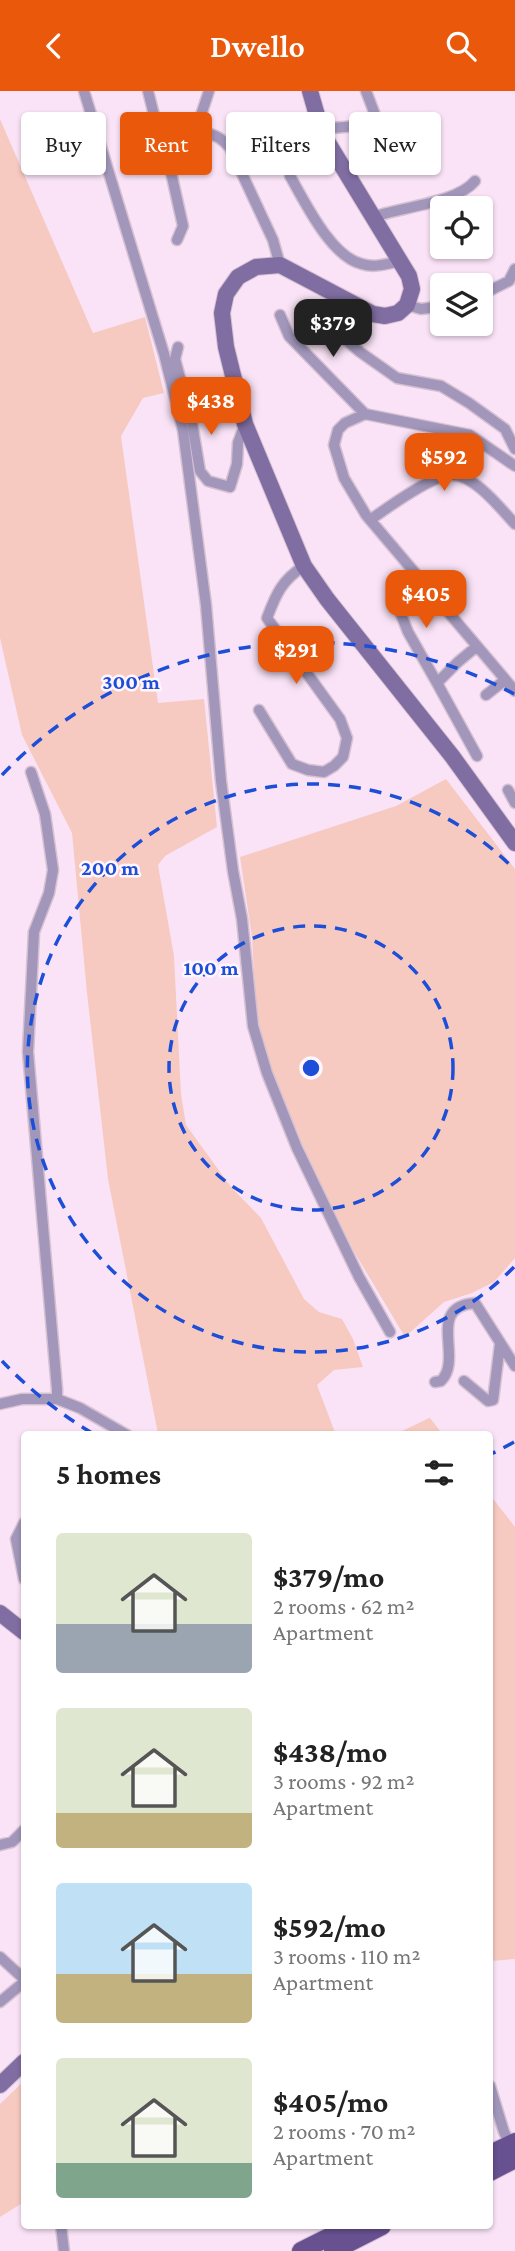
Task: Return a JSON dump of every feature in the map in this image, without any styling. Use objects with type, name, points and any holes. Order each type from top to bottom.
[{"type":"main road","points":[[310,91],[316,112]]},
{"type":"main road","points":[[335,153],[400,261],[411,283],[411,297],[407,305],[392,316],[373,314],[280,265],[256,267],[238,277],[231,285],[223,303],[222,313],[226,347],[245,424],[304,566],[327,599],[452,756],[515,843]]},
{"type":"main road","points":[[0,1613],[21,1630]]},
{"type":"main road","points":[[0,2084],[21,2065]]},
{"type":"main road","points":[[493,2153],[513,2148]]},
{"type":"main road","points":[[493,2169],[513,2148]]},
{"type":"main road","points":[[288,2251],[306,2248],[345,2229]]},
{"type":"main road","points":[[333,2251],[376,2229]]},
{"type":"street","points":[[84,91],[164,354],[183,430],[206,605],[221,781],[242,919],[253,1026],[267,1073],[297,1147],[359,1277],[390,1332]]},
{"type":"street","points":[[148,91],[153,112]]},
{"type":"street","points":[[202,112],[209,91]]},
{"type":"street","points":[[335,126],[368,125],[377,120],[366,91]]},
{"type":"street","points":[[212,135],[230,148],[273,240],[280,265]]},
{"type":"street","points":[[172,175],[183,226],[177,240]]},
{"type":"street","points":[[290,176],[320,226],[352,261],[376,266],[400,261]]},
{"type":"street","points":[[373,217],[450,197],[469,188],[475,181]]},
{"type":"street","points":[[493,289],[509,281],[515,269]]},
{"type":"street","points":[[407,305],[421,309],[430,308]]},
{"type":"street","points":[[280,314],[289,336],[365,414],[470,435],[515,466]]},
{"type":"street","points":[[327,323],[360,352],[397,378],[441,387],[470,403],[505,429],[515,449]]},
{"type":"street","points":[[164,354],[177,350],[175,359],[192,423],[200,471],[208,481],[230,487],[235,477],[238,443],[245,424]]},
{"type":"street","points":[[365,414],[345,423],[338,430],[334,445],[344,478],[370,520],[515,691]]},
{"type":"street","points":[[370,520],[422,487],[450,474],[460,476],[479,487],[515,524]]},
{"type":"street","points":[[259,710],[292,764],[324,772],[343,757],[347,739],[340,719],[267,618],[283,584],[289,576],[304,566]]},
{"type":"street","points":[[418,577],[396,599],[408,632],[477,756]]},
{"type":"street","points":[[437,683],[477,647]]},
{"type":"street","points":[[486,695],[505,680]]},
{"type":"street","points":[[31,772],[45,814],[53,870],[52,881],[34,932],[28,1052],[57,1371],[57,1399]]},
{"type":"street","points":[[508,790],[515,803]]},
{"type":"street","points":[[435,1382],[440,1381],[448,1370],[448,1319],[458,1305],[475,1303],[515,1366]]},
{"type":"street","points":[[464,1381],[488,1401],[493,1400],[500,1344]]},
{"type":"street","points":[[0,1404],[21,1399],[57,1399],[80,1408],[120,1431]]},
{"type":"street","points":[[21,1529],[16,1539],[21,1564]]},
{"type":"street","points":[[0,1845],[12,1842],[21,1833]]},
{"type":"street","points":[[0,1957],[21,1977]]},
{"type":"street","points":[[0,2002],[21,1983]]},
{"type":"street","points":[[493,2096],[504,2132],[513,2148]]},
{"type":"street","points":[[61,2229],[64,2251]]},
{"type":"shaded area","points":[[0,119],[21,167],[21,175],[24,175],[93,333],[145,317],[164,393],[143,398],[121,436],[158,703],[204,699],[217,827],[165,856],[158,865],[174,956],[181,1094],[186,1125],[231,1187],[261,1218],[304,1299],[319,1312],[342,1319],[353,1339],[363,1367],[334,1370],[317,1385],[334,1431],[157,1431],[108,1179],[72,833],[22,735],[0,638]]},
{"type":"shaded area","points":[[446,779],[515,869],[515,1258],[494,1282],[444,1302],[405,1337],[356,1255],[316,1177],[270,1066],[257,1026],[252,937],[240,857],[396,806]]},
{"type":"shaded area","points":[[429,1418],[440,1431],[402,1431]]},
{"type":"shaded area","points":[[493,1499],[515,1527],[515,1959],[493,1961]]},
{"type":"shaded area","points":[[21,2084],[21,2204],[0,2217],[0,2104]]}]
